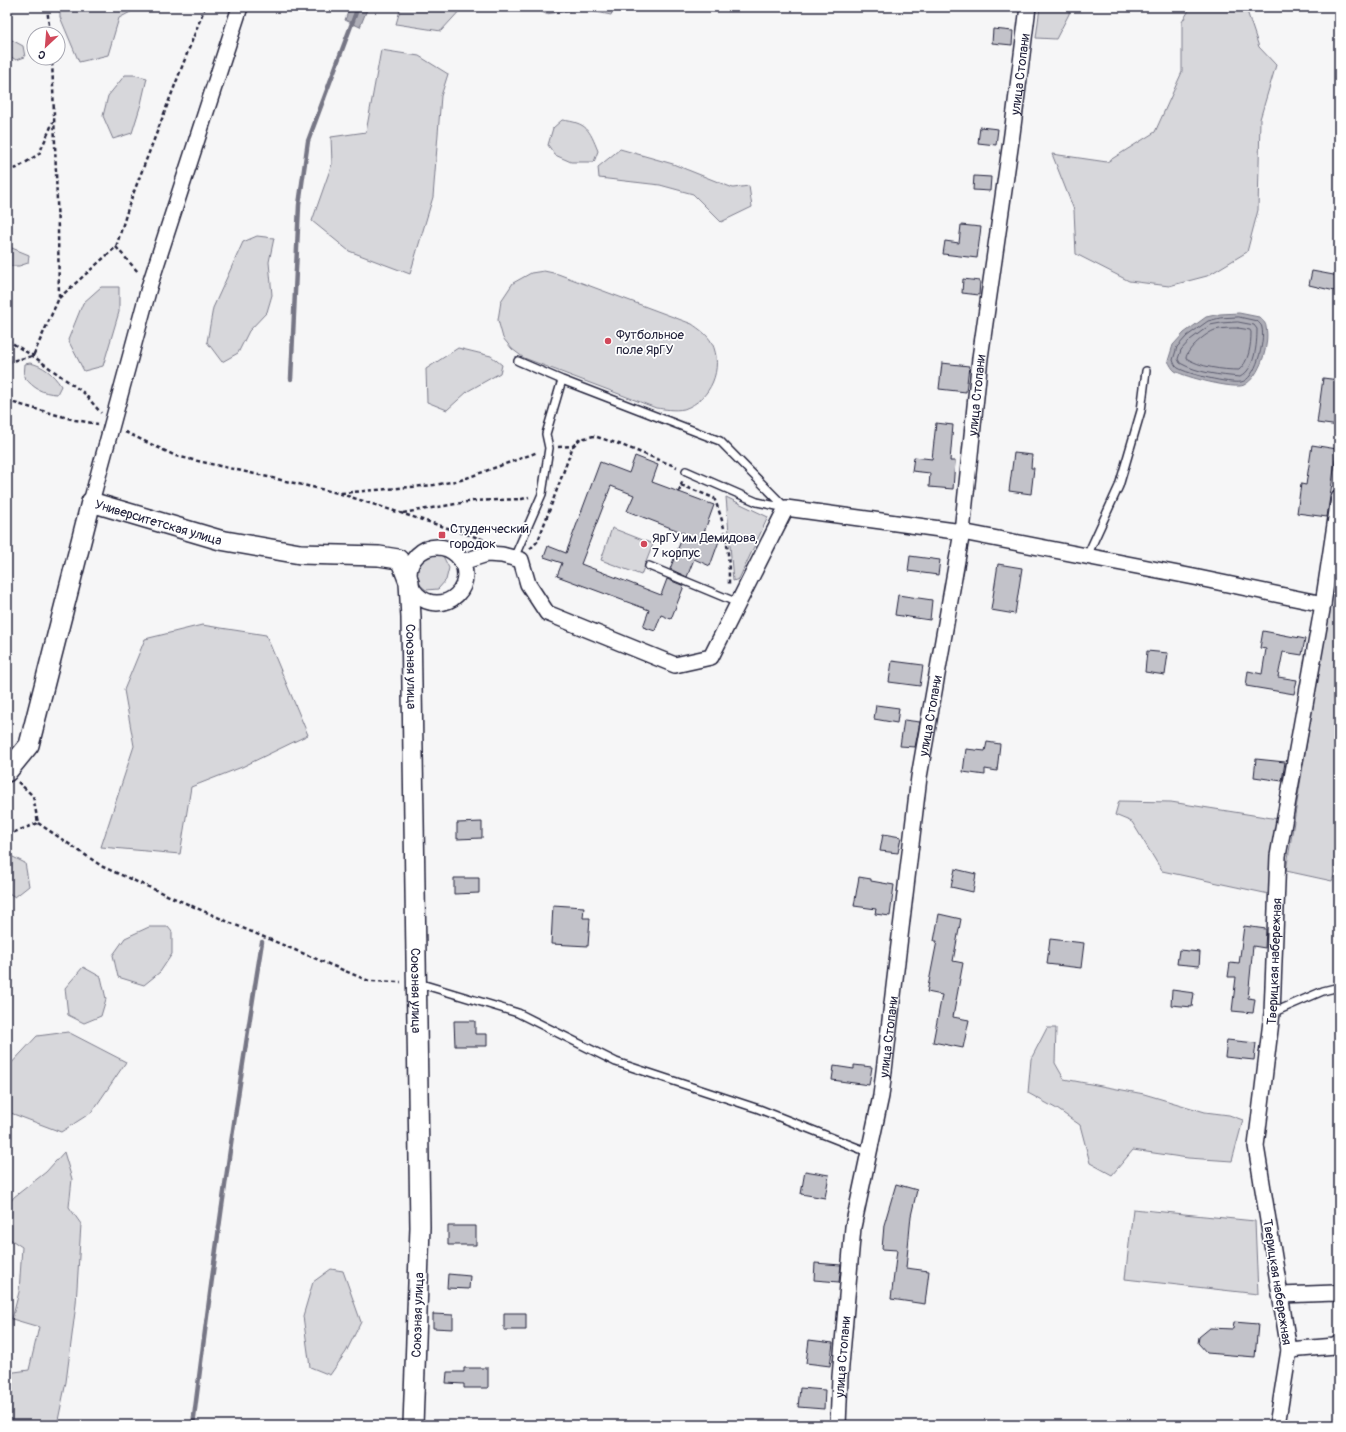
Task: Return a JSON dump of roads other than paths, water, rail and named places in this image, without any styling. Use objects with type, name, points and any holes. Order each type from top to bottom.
[{"type":"street","points":[[91,502],[150,284],[240,7]]},
{"type":"street","name":"улица Стопани","points":[[838,1425],[840,1377],[853,1227],[881,1096],[919,777],[962,532],[980,358],[1012,134],[1028,7]]},
{"type":"street","name":"Тверицкая набережная","points":[[1277,1425],[1289,1350],[1256,1146],[1272,1013],[1278,856],[1323,604],[1339,498]]},
{"type":"street","name":"Университетская улица","points":[[7,772],[29,745],[91,502],[220,540],[300,554],[406,558]]},
{"type":"street","points":[[462,562],[487,554],[502,555],[518,559],[528,584],[547,613],[676,665],[711,657],[786,508],[962,532],[1194,576],[1323,604]]},
{"type":"street","points":[[406,558],[431,546],[440,546],[457,554],[465,571],[465,580],[461,589],[455,597],[446,602],[427,602],[419,597],[409,582]]},
{"type":"street","name":"Союзная улица","points":[[406,558],[402,564],[409,582],[411,618],[420,1227],[413,1425]]},
{"type":"street","points":[[1281,1295],[1339,1294]]},
{"type":"street","points":[[1289,1350],[1335,1346],[1339,1343]]},
{"type":"lane","points":[[518,361],[562,380],[720,441],[786,508]]},
{"type":"lane","points":[[1087,556],[1119,486],[1141,411],[1146,370]]},
{"type":"lane","points":[[518,559],[542,494],[549,448],[546,434],[562,380]]},
{"type":"lane","points":[[686,471],[756,502],[786,508]]},
{"type":"lane","points":[[649,566],[738,603]]},
{"type":"lane","points":[[416,982],[518,1013],[616,1062],[759,1109],[868,1152]]},
{"type":"lane","points":[[1272,1013],[1322,991],[1339,987]]},
{"type":"water","points":[[350,7],[368,7],[360,27],[345,20]]},
{"type":"water","points":[[1239,313],[1259,317],[1266,326],[1267,334],[1265,351],[1259,368],[1250,381],[1244,385],[1231,386],[1180,374],[1173,369],[1168,361],[1173,345],[1184,333],[1206,317],[1220,314]]},
{"type":"waterway","points":[[291,379],[299,205],[308,141],[358,7]]},
{"type":"waterway","points":[[193,1425],[225,1183],[262,942]]},
{"type":"place","name":"Футбольное поле ЯрГУ","points":[[608,341]]},
{"type":"place","name":"Студенческий городок","points":[[442,535]]},
{"type":"place","name":"ЯрГУ им Демидова, 7 корпус","points":[[644,544]]}]
